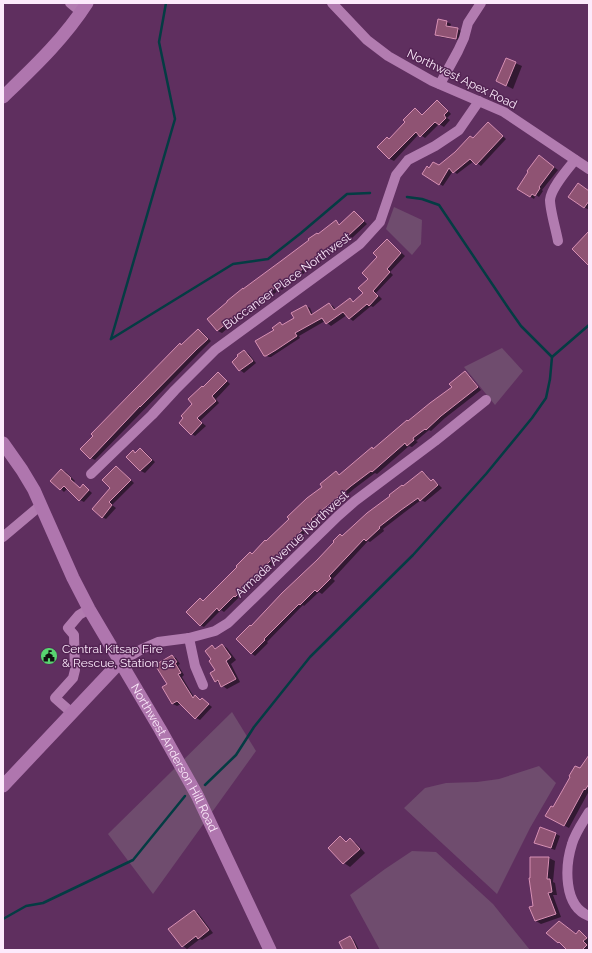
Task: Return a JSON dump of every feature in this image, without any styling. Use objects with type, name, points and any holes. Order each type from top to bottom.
[{"type":"main road","points":[[3,97],[49,52],[84,7]]},
{"type":"main road","name":"Northwest Anderson Hill Road","points":[[3,443],[34,490],[73,578],[197,795],[270,950]]},
{"type":"main road","points":[[3,786],[120,662]]},
{"type":"street","points":[[70,3],[84,7]]},
{"type":"street","name":"Northwest Apex Road","points":[[332,3],[367,40],[388,56],[432,81],[504,112],[589,170]]},
{"type":"street","points":[[440,84],[464,38],[468,23],[481,3]]},
{"type":"street","name":"Buccaneer Place Northwest","points":[[91,474],[152,415],[215,350],[360,244],[380,222],[396,174],[408,160],[459,130],[479,101]]},
{"type":"street","points":[[558,240],[550,199],[554,189],[574,160]]},
{"type":"street","name":"Armada Avenue Northwest","points":[[120,662],[142,649],[158,642],[189,638],[215,632],[228,623],[355,501],[435,441],[486,400]]},
{"type":"street","points":[[3,537],[41,505]]},
{"type":"street","points":[[72,713],[55,698],[73,678],[75,670],[74,635],[68,628],[80,615],[90,609]]},
{"type":"street","points":[[189,638],[195,666],[204,685]]},
{"type":"street","points":[[589,812],[582,822],[572,844],[567,868],[568,889],[574,903],[582,913],[589,916]]},
{"type":"shaded area","points":[[394,207],[422,220],[421,244],[412,255],[386,229]]},
{"type":"shaded area","points":[[502,348],[523,371],[495,405],[464,367]]},
{"type":"shaded area","points":[[232,712],[256,751],[153,894],[108,834]]},
{"type":"shaded area","points":[[539,766],[556,783],[530,828],[497,894],[404,808],[425,788],[446,783],[477,782],[499,779]]},
{"type":"shaded area","points":[[412,851],[436,852],[493,904],[530,950],[380,950],[350,895]]},
{"type":"building","points":[[438,19],[447,21],[446,26],[458,28],[456,39],[435,35]]},
{"type":"building","points":[[506,58],[516,62],[506,86],[496,81]]},
{"type":"building","points":[[437,100],[448,111],[444,115],[446,118],[439,125],[435,122],[420,137],[416,132],[389,159],[377,147],[387,137],[389,139],[405,122],[403,120],[415,108],[422,115]]},
{"type":"building","points":[[488,122],[503,136],[476,165],[470,159],[453,173],[449,168],[439,185],[422,174],[427,166],[429,168],[433,162],[439,165],[455,152],[470,136],[473,138]]},
{"type":"building","points":[[539,155],[554,167],[539,187],[540,188],[535,196],[532,194],[530,197],[517,189],[528,172],[527,171]]},
{"type":"building","points":[[578,183],[589,191],[589,201],[584,208],[568,197]]},
{"type":"building","points":[[354,211],[364,221],[348,236],[332,248],[331,247],[277,289],[276,287],[245,312],[243,310],[217,331],[207,319],[243,288],[309,240],[308,239],[317,233],[318,234],[336,220],[339,225]]},
{"type":"building","points":[[589,231],[589,266],[572,249]]},
{"type":"building","points":[[387,239],[401,253],[387,269],[390,272],[373,291],[378,296],[369,306],[367,304],[349,319],[343,312],[326,324],[322,318],[295,333],[297,336],[264,356],[255,341],[274,330],[272,328],[280,322],[282,325],[294,318],[291,313],[306,305],[311,315],[329,303],[334,310],[350,298],[353,302],[363,293],[358,288],[368,279],[362,273],[377,257],[373,253]]},
{"type":"building","points":[[198,329],[208,339],[140,406],[90,459],[80,449],[93,436],[91,434],[180,343],[181,345]]},
{"type":"building","points":[[244,350],[253,361],[239,371],[232,362],[238,356],[237,355]]},
{"type":"building","points":[[465,371],[478,387],[441,416],[426,430],[425,429],[413,438],[414,440],[407,446],[405,443],[372,472],[371,471],[351,486],[311,519],[312,520],[273,560],[272,559],[235,597],[234,596],[219,611],[217,608],[200,626],[186,612],[200,598],[203,601],[250,552],[252,554],[265,540],[266,541],[289,519],[287,517],[307,498],[322,487],[320,484],[336,471],[339,475],[372,447],[373,449],[407,420],[408,421],[452,387],[449,384]]},
{"type":"building","points":[[218,372],[227,381],[212,396],[216,401],[197,418],[202,423],[191,435],[179,423],[183,418],[181,416],[192,404],[188,399]]},
{"type":"building","points":[[140,448],[152,460],[140,471],[126,457],[133,450],[135,453]]},
{"type":"building","points":[[116,466],[131,480],[109,502],[112,505],[102,518],[92,509],[110,488],[102,480]]},
{"type":"building","points":[[61,469],[80,488],[83,484],[89,490],[79,501],[64,486],[60,490],[50,481]]},
{"type":"building","points":[[422,471],[431,481],[433,479],[438,485],[420,501],[418,498],[379,527],[380,528],[366,541],[364,539],[329,576],[331,578],[317,592],[315,590],[300,605],[299,604],[251,654],[236,639],[317,560],[340,534],[342,536],[367,513],[390,496],[389,495]]},
{"type":"building","points":[[222,644],[231,657],[226,661],[236,679],[221,687],[218,680],[215,682],[210,673],[215,670],[209,661],[211,659],[205,651],[212,645],[215,649]]},
{"type":"building","points":[[172,655],[177,662],[175,663],[181,673],[178,674],[193,698],[195,695],[200,700],[202,698],[209,704],[195,719],[177,701],[172,704],[162,687],[167,684],[155,665]]},
{"type":"building","points":[[589,755],[589,784],[585,790],[584,789],[564,826],[545,816],[551,806],[553,807],[575,766],[580,768]]},
{"type":"building","points":[[540,827],[556,833],[551,848],[534,843]]},
{"type":"building","points":[[340,836],[346,842],[350,838],[360,849],[343,864],[328,848]]},
{"type":"building","points":[[530,857],[549,857],[547,879],[550,879],[552,892],[548,893],[556,914],[535,921],[529,907],[533,906],[529,878]]},
{"type":"building","points":[[194,910],[209,930],[198,939],[196,936],[182,947],[168,929]]},
{"type":"building","points":[[559,921],[576,934],[579,930],[587,938],[583,941],[587,945],[582,950],[567,950],[546,933]]},
{"type":"building","points":[[350,936],[357,950],[343,950],[339,942]]},
{"type":"waterway","points":[[111,339],[175,119],[159,42],[166,3]]},
{"type":"waterway","points":[[111,339],[233,264],[268,259],[347,194],[370,193]]},
{"type":"waterway","points":[[407,197],[422,199],[439,205],[521,326],[552,357]]},
{"type":"waterway","points":[[205,785],[236,755],[254,727],[310,657],[413,555],[486,474],[532,418],[546,398],[550,379],[552,357],[589,325]]},
{"type":"waterway","points":[[3,919],[26,906],[43,903],[133,860],[185,796]]},
{"type":"place","name":"Central Kitsap Fire & Rescue, Station 52","points":[[49,656]]}]
